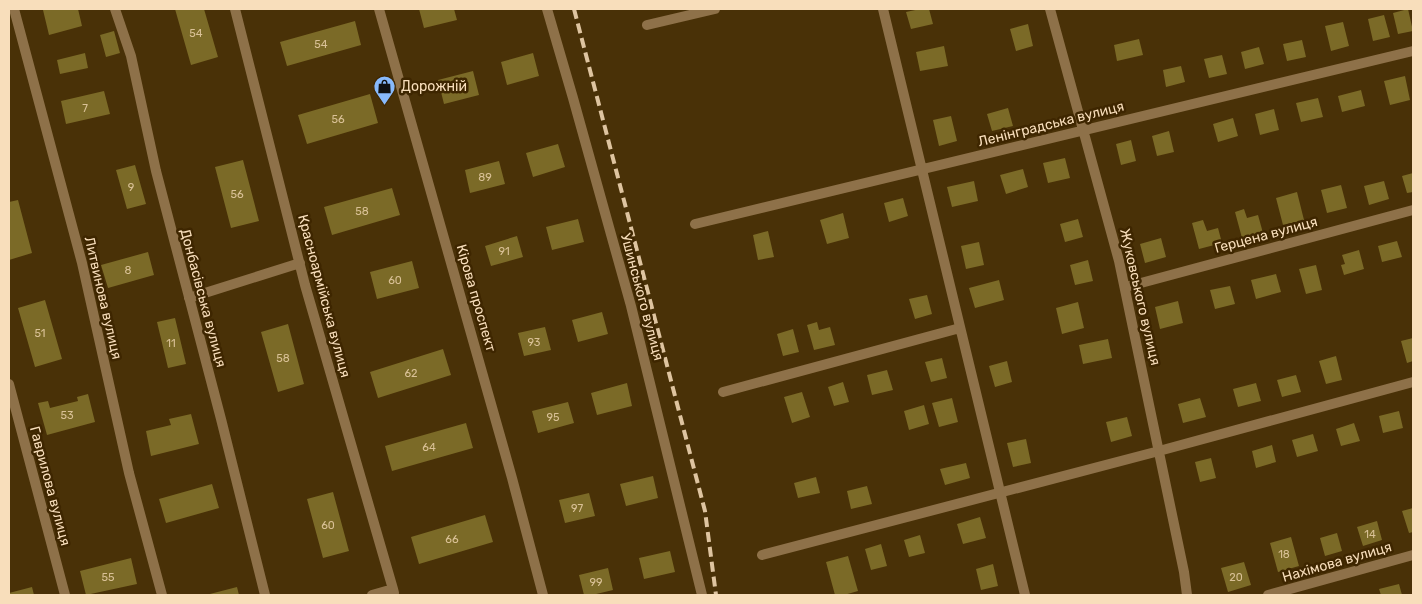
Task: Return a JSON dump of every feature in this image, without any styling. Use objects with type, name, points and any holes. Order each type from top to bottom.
[{"type":"street","name":"Литвинова вулиця","points":[[14,9],[82,263],[129,473],[162,595]]},
{"type":"street","name":"Донбасівська вулиця","points":[[115,9],[131,56],[156,171],[265,595]]},
{"type":"street","name":"Красноармійська вулиця","points":[[235,9],[300,263],[394,592]]},
{"type":"street","name":"Кірова проспект","points":[[379,9],[512,478],[543,595]]},
{"type":"street","name":"Ушинського вулиця","points":[[546,9],[631,306],[702,595]]},
{"type":"street","points":[[647,25],[715,9]]},
{"type":"street","points":[[883,9],[1025,595]]},
{"type":"street","name":"Жуковського вулиця","points":[[1050,9],[1126,287],[1184,572],[1187,595]]},
{"type":"street","name":"Ленінградська вулиця","points":[[695,224],[1413,51]]},
{"type":"street","name":"Герцена вулиця","points":[[1126,287],[1413,210]]},
{"type":"street","points":[[189,298],[300,263]]},
{"type":"street","points":[[723,392],[960,328]]},
{"type":"street","points":[[762,555],[1413,382]]},
{"type":"street","name":"Гаврилова вулиця","points":[[9,384],[66,595]]},
{"type":"street","name":"Нахімова вулиця","points":[[1268,595],[1413,555]]},
{"type":"street","points":[[372,595],[394,592]]},
{"type":"building","points":[[78,9],[82,26],[49,35],[43,10]]},
{"type":"building","points":[[175,9],[204,9],[218,57],[191,65]]},
{"type":"building","points":[[419,9],[454,9],[457,20],[424,28]]},
{"type":"building","points":[[929,9],[933,24],[911,29],[906,12]]},
{"type":"building","points":[[1408,9],[1413,31],[1398,34],[1393,13]]},
{"type":"building","points":[[1384,15],[1390,37],[1373,41],[1368,19]]},
{"type":"building","points":[[355,21],[361,45],[287,66],[280,42]]},
{"type":"building","points":[[1343,22],[1349,46],[1331,51],[1325,26]]},
{"type":"building","points":[[1028,24],[1033,46],[1016,51],[1010,29]]},
{"type":"building","points":[[114,31],[120,53],[106,57],[100,35]]},
{"type":"building","points":[[1139,39],[1143,55],[1117,61],[1114,45]]},
{"type":"building","points":[[1302,40],[1306,57],[1287,61],[1283,44]]},
{"type":"building","points":[[944,46],[948,66],[920,71],[916,52]]},
{"type":"building","points":[[1259,47],[1264,64],[1245,69],[1241,52]]},
{"type":"building","points":[[85,53],[88,68],[60,74],[57,60]]},
{"type":"building","points":[[533,53],[539,76],[507,85],[501,62]]},
{"type":"building","points":[[1222,55],[1227,74],[1209,78],[1204,59]]},
{"type":"building","points":[[1181,66],[1185,82],[1166,87],[1163,70]]},
{"type":"building","points":[[473,71],[479,95],[444,104],[438,80]]},
{"type":"building","points":[[1405,76],[1410,100],[1390,105],[1384,81]]},
{"type":"building","points":[[1361,90],[1365,106],[1342,112],[1338,96]]},
{"type":"building","points":[[104,91],[110,114],[66,124],[61,101]]},
{"type":"building","points":[[370,94],[378,123],[307,144],[298,115]]},
{"type":"building","points":[[1318,98],[1323,117],[1301,122],[1296,103]]},
{"type":"building","points":[[1008,108],[1013,126],[992,131],[987,114]]},
{"type":"building","points":[[1274,109],[1279,130],[1260,135],[1255,114]]},
{"type":"building","points":[[951,116],[957,141],[939,146],[933,120]]},
{"type":"building","points":[[1233,118],[1238,136],[1218,142],[1213,124]]},
{"type":"building","points":[[1169,131],[1174,152],[1157,156],[1152,136]]},
{"type":"building","points":[[1131,140],[1136,161],[1121,165],[1116,144]]},
{"type":"building","points":[[558,144],[565,167],[533,177],[526,153]]},
{"type":"building","points":[[1065,158],[1070,178],[1048,183],[1043,163]]},
{"type":"building","points":[[243,160],[259,221],[231,228],[215,167]]},
{"type":"building","points":[[499,161],[505,184],[470,193],[465,170]]},
{"type":"building","points":[[135,165],[146,204],[127,209],[116,170]]},
{"type":"building","points":[[1023,169],[1028,187],[1006,194],[1000,175]]},
{"type":"building","points":[[1413,173],[1413,192],[1407,193],[1402,176]]},
{"type":"building","points":[[974,181],[978,201],[952,207],[947,187]]},
{"type":"building","points":[[1384,181],[1389,199],[1369,205],[1364,186]]},
{"type":"building","points":[[1341,185],[1347,208],[1327,213],[1321,190]]},
{"type":"building","points":[[392,188],[400,215],[332,235],[324,207]]},
{"type":"building","points":[[1297,192],[1304,220],[1283,225],[1276,198]]},
{"type":"building","points":[[903,198],[908,216],[889,222],[884,203]]},
{"type":"building","points":[[18,200],[32,253],[9,260],[9,202]]},
{"type":"building","points":[[1244,209],[1247,218],[1258,215],[1263,233],[1242,238],[1235,212]]},
{"type":"building","points":[[843,213],[849,238],[827,244],[820,220]]},
{"type":"building","points":[[578,219],[584,242],[552,250],[546,227]]},
{"type":"building","points":[[1078,219],[1083,237],[1065,242],[1060,224]]},
{"type":"building","points":[[1203,220],[1207,231],[1218,228],[1222,243],[1199,249],[1192,223]]},
{"type":"building","points":[[768,231],[774,257],[758,260],[753,235]]},
{"type":"building","points":[[517,236],[523,257],[491,266],[485,246]]},
{"type":"building","points":[[1161,238],[1166,257],[1145,263],[1140,244]]},
{"type":"building","points":[[1397,241],[1402,257],[1382,262],[1378,246]]},
{"type":"building","points":[[979,242],[984,265],[966,269],[961,246]]},
{"type":"building","points":[[1359,250],[1364,269],[1344,275],[1341,265],[1345,264],[1342,255]]},
{"type":"building","points":[[148,252],[154,275],[108,288],[101,265]]},
{"type":"building","points":[[1088,260],[1093,281],[1075,285],[1070,265]]},
{"type":"building","points":[[412,261],[419,288],[377,299],[370,272]]},
{"type":"building","points":[[1316,265],[1322,290],[1306,294],[1299,269]]},
{"type":"building","points":[[1276,274],[1281,292],[1256,299],[1251,280]]},
{"type":"building","points":[[999,280],[1004,300],[975,308],[969,288]]},
{"type":"building","points":[[1230,286],[1235,304],[1215,309],[1210,290]]},
{"type":"building","points":[[927,295],[932,314],[915,319],[909,299]]},
{"type":"building","points":[[45,300],[62,359],[35,367],[18,308]]},
{"type":"building","points":[[1178,301],[1183,323],[1160,329],[1155,307]]},
{"type":"building","points":[[1078,302],[1084,328],[1062,334],[1056,308]]},
{"type":"building","points":[[602,312],[608,334],[578,342],[572,320]]},
{"type":"building","points":[[175,318],[186,364],[168,368],[157,322]]},
{"type":"building","points":[[817,322],[819,330],[830,327],[835,345],[814,350],[807,325]]},
{"type":"building","points":[[288,324],[304,384],[278,392],[261,332]]},
{"type":"building","points":[[545,327],[551,350],[524,356],[518,333]]},
{"type":"building","points":[[793,329],[799,352],[783,356],[777,334]]},
{"type":"building","points":[[1413,338],[1413,361],[1407,363],[1401,341]]},
{"type":"building","points":[[1108,339],[1112,358],[1083,364],[1079,345]]},
{"type":"building","points":[[443,349],[451,375],[378,398],[370,372]]},
{"type":"building","points":[[1336,356],[1342,380],[1326,384],[1319,361]]},
{"type":"building","points":[[942,358],[947,378],[931,382],[925,362]]},
{"type":"building","points":[[1007,361],[1012,382],[995,387],[989,366]]},
{"type":"building","points":[[887,370],[893,390],[872,395],[867,375]]},
{"type":"building","points":[[1296,375],[1301,392],[1282,397],[1277,380]]},
{"type":"building","points":[[843,382],[849,402],[834,406],[828,387]]},
{"type":"building","points":[[627,383],[632,406],[597,415],[591,393]]},
{"type":"building","points":[[1256,383],[1261,401],[1238,407],[1233,389]]},
{"type":"building","points":[[802,392],[810,417],[792,423],[784,397]]},
{"type":"building","points":[[88,394],[95,422],[47,435],[38,403],[48,401],[50,408],[78,401],[77,397]]},
{"type":"building","points":[[952,398],[958,422],[939,427],[932,403]]},
{"type":"building","points":[[1200,398],[1206,417],[1183,423],[1178,404]]},
{"type":"building","points":[[568,402],[574,423],[538,433],[532,411]]},
{"type":"building","points":[[924,405],[929,424],[909,430],[904,411]]},
{"type":"building","points":[[1399,411],[1403,428],[1383,433],[1379,416]]},
{"type":"building","points":[[191,414],[199,444],[151,456],[146,431],[171,425],[169,419]]},
{"type":"building","points":[[1127,417],[1132,436],[1111,442],[1106,422]]},
{"type":"building","points":[[466,423],[473,448],[392,471],[385,446]]},
{"type":"building","points":[[1354,423],[1360,441],[1341,446],[1336,429]]},
{"type":"building","points":[[1313,434],[1318,451],[1297,457],[1292,440]]},
{"type":"building","points":[[1026,439],[1031,463],[1013,467],[1007,443]]},
{"type":"building","points":[[1272,445],[1276,462],[1256,468],[1252,451]]},
{"type":"building","points":[[1211,458],[1216,478],[1200,482],[1195,462]]},
{"type":"building","points":[[966,463],[970,478],[945,485],[940,469]]},
{"type":"building","points":[[653,476],[658,498],[626,506],[620,484]]},
{"type":"building","points":[[816,477],[820,493],[798,498],[794,483]]},
{"type":"building","points":[[212,484],[219,508],[166,523],[159,499]]},
{"type":"building","points":[[867,486],[872,504],[851,509],[847,491]]},
{"type":"building","points":[[333,492],[349,551],[323,558],[307,499]]},
{"type":"building","points":[[589,493],[595,516],[565,523],[559,500]]},
{"type":"building","points":[[1413,508],[1413,532],[1409,533],[1402,511]]},
{"type":"building","points":[[485,515],[493,542],[419,564],[411,537]]},
{"type":"building","points":[[980,517],[986,538],[963,544],[957,524]]},
{"type":"building","points":[[1377,521],[1382,540],[1363,546],[1357,527]]},
{"type":"building","points":[[1337,533],[1342,551],[1325,556],[1320,538]]},
{"type":"building","points":[[920,535],[925,553],[909,557],[904,540]]},
{"type":"building","points":[[1291,537],[1299,566],[1278,572],[1270,543]]},
{"type":"building","points":[[881,544],[887,566],[871,570],[865,549]]},
{"type":"building","points":[[670,551],[675,572],[644,579],[639,558]]},
{"type":"building","points":[[848,556],[858,591],[844,595],[835,595],[826,562]]},
{"type":"building","points":[[131,558],[137,584],[86,595],[80,571]]},
{"type":"building","points":[[1244,562],[1251,585],[1228,592],[1221,568]]},
{"type":"building","points":[[993,564],[998,586],[981,590],[976,569]]},
{"type":"building","points":[[608,568],[613,590],[584,595],[579,575]]},
{"type":"building","points":[[1399,584],[1402,595],[1381,595],[1379,589]]},
{"type":"building","points":[[32,587],[34,595],[9,595],[9,593]]},
{"type":"building","points":[[237,587],[239,595],[206,595]]},
{"type":"railway","points":[[574,9],[705,511],[716,595]]},
{"type":"place","name":"Дорожній","points":[[385,105]]}]
